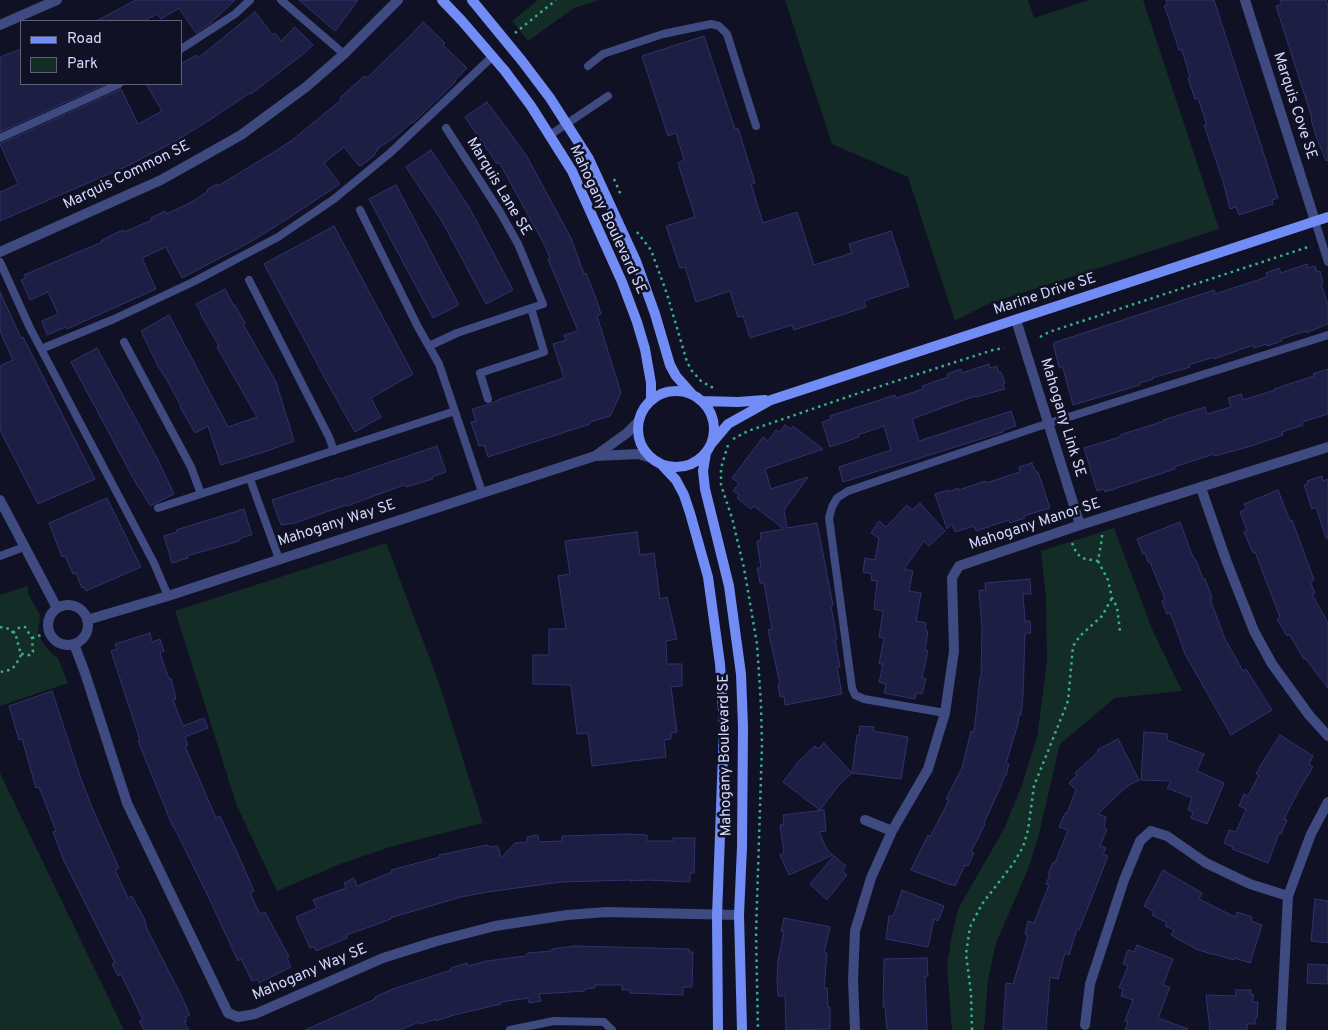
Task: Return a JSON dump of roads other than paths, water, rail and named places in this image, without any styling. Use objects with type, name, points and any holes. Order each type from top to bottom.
[{"type":"street","points":[[0,25],[57,0]]},
{"type":"street","name":"Marquis Common SE","points":[[0,252],[161,180],[241,135],[306,87],[344,54],[398,0]]},
{"type":"street","name":"Mahogany Boulevard SE","points":[[442,0],[493,56],[531,106],[572,171],[628,298],[645,349],[651,383],[651,400]]},
{"type":"street","name":"Mahogany Boulevard SE","points":[[472,0],[550,98],[589,159],[636,261],[655,314],[670,365],[676,376],[692,394]]},
{"type":"street","name":"Marquis Cove SE","points":[[1245,0],[1315,222]]},
{"type":"street","name":"Marine Drive SE","points":[[712,442],[728,424],[771,400],[1328,217]]},
{"type":"street","name":"Mahogany Link SE","points":[[1016,320],[1080,525]]},
{"type":"street","points":[[682,391],[692,394],[702,401],[709,410],[713,420],[714,432],[712,442],[706,453],[699,460],[681,468],[671,468],[662,465],[651,458],[642,448],[638,436],[638,422],[643,410],[651,400],[660,394],[682,391]]},
{"type":"street","name":"Marine Drive SE","points":[[702,401],[738,402],[771,400]]},
{"type":"street","name":"Mahogany Way SE","points":[[595,456],[627,433],[638,422]]},
{"type":"street","name":"Mahogany Manor SE","points":[[856,1030],[852,980],[855,931],[871,878],[892,832],[928,769],[945,713],[954,650],[952,578],[959,566],[1080,525],[1328,447]]},
{"type":"street","name":"Mahogany Boulevard SE","points":[[706,453],[705,489],[729,586],[741,674],[743,727],[739,915],[742,1030]]},
{"type":"street","name":"Mahogany Way SE","points":[[88,620],[168,596],[595,456],[639,454],[651,458]]},
{"type":"street","name":"Mahogany Boulevard SE","points":[[662,465],[676,480],[684,495],[690,513],[708,577],[720,664],[724,726],[717,916],[718,1030]]},
{"type":"street","points":[[1201,488],[1226,560],[1254,631],[1272,664],[1309,715],[1328,736]]},
{"type":"street","points":[[0,500],[57,608]]},
{"type":"street","points":[[69,605],[75,606],[81,610],[88,620],[87,632],[84,638],[74,644],[61,644],[56,641],[49,630],[50,618],[57,608],[69,605]]},
{"type":"street","name":"Mahogany Way SE","points":[[74,644],[127,803],[228,1013],[238,1017],[255,1014],[383,958],[494,926],[558,916],[607,912],[739,915]]},
{"type":"street","points":[[1281,1030],[1288,896],[1310,834],[1328,802]]},
{"type":"street","points":[[865,820],[892,832]]},
{"type":"street","points":[[1085,1025],[1090,984],[1124,880],[1140,841],[1151,831],[1167,836],[1206,863],[1250,884],[1288,896]]},
{"type":"lane","points":[[182,48],[235,14],[250,0]]},
{"type":"lane","points":[[281,0],[344,54]]},
{"type":"lane","points":[[588,66],[603,54],[663,34],[711,24],[719,26],[727,34],[756,126]]},
{"type":"lane","points":[[41,349],[114,319],[195,281],[278,237],[334,199],[390,153],[493,56]]},
{"type":"lane","points":[[0,138],[118,85]]},
{"type":"lane","points":[[550,135],[608,96]]},
{"type":"lane","name":"Marquis Lane SE","points":[[446,128],[500,212],[518,244],[543,304],[531,308]]},
{"type":"lane","points":[[360,210],[439,364],[482,492]]},
{"type":"lane","points":[[1315,222],[1328,262]]},
{"type":"lane","points":[[0,262],[41,349],[154,563],[168,596]]},
{"type":"lane","points":[[249,280],[334,451]]},
{"type":"lane","points":[[429,346],[457,333],[531,308],[544,352],[480,373],[488,399]]},
{"type":"lane","points":[[945,713],[855,696],[852,688],[830,531],[829,518],[837,498],[848,491],[1048,424],[1328,334]]},
{"type":"lane","points":[[124,342],[191,467],[201,494]]},
{"type":"lane","points":[[158,508],[455,412]]},
{"type":"lane","points":[[250,479],[279,559]]},
{"type":"lane","points":[[0,556],[24,547]]},
{"type":"lane","points":[[510,1030],[562,1021],[604,1022],[612,1030]]}]
